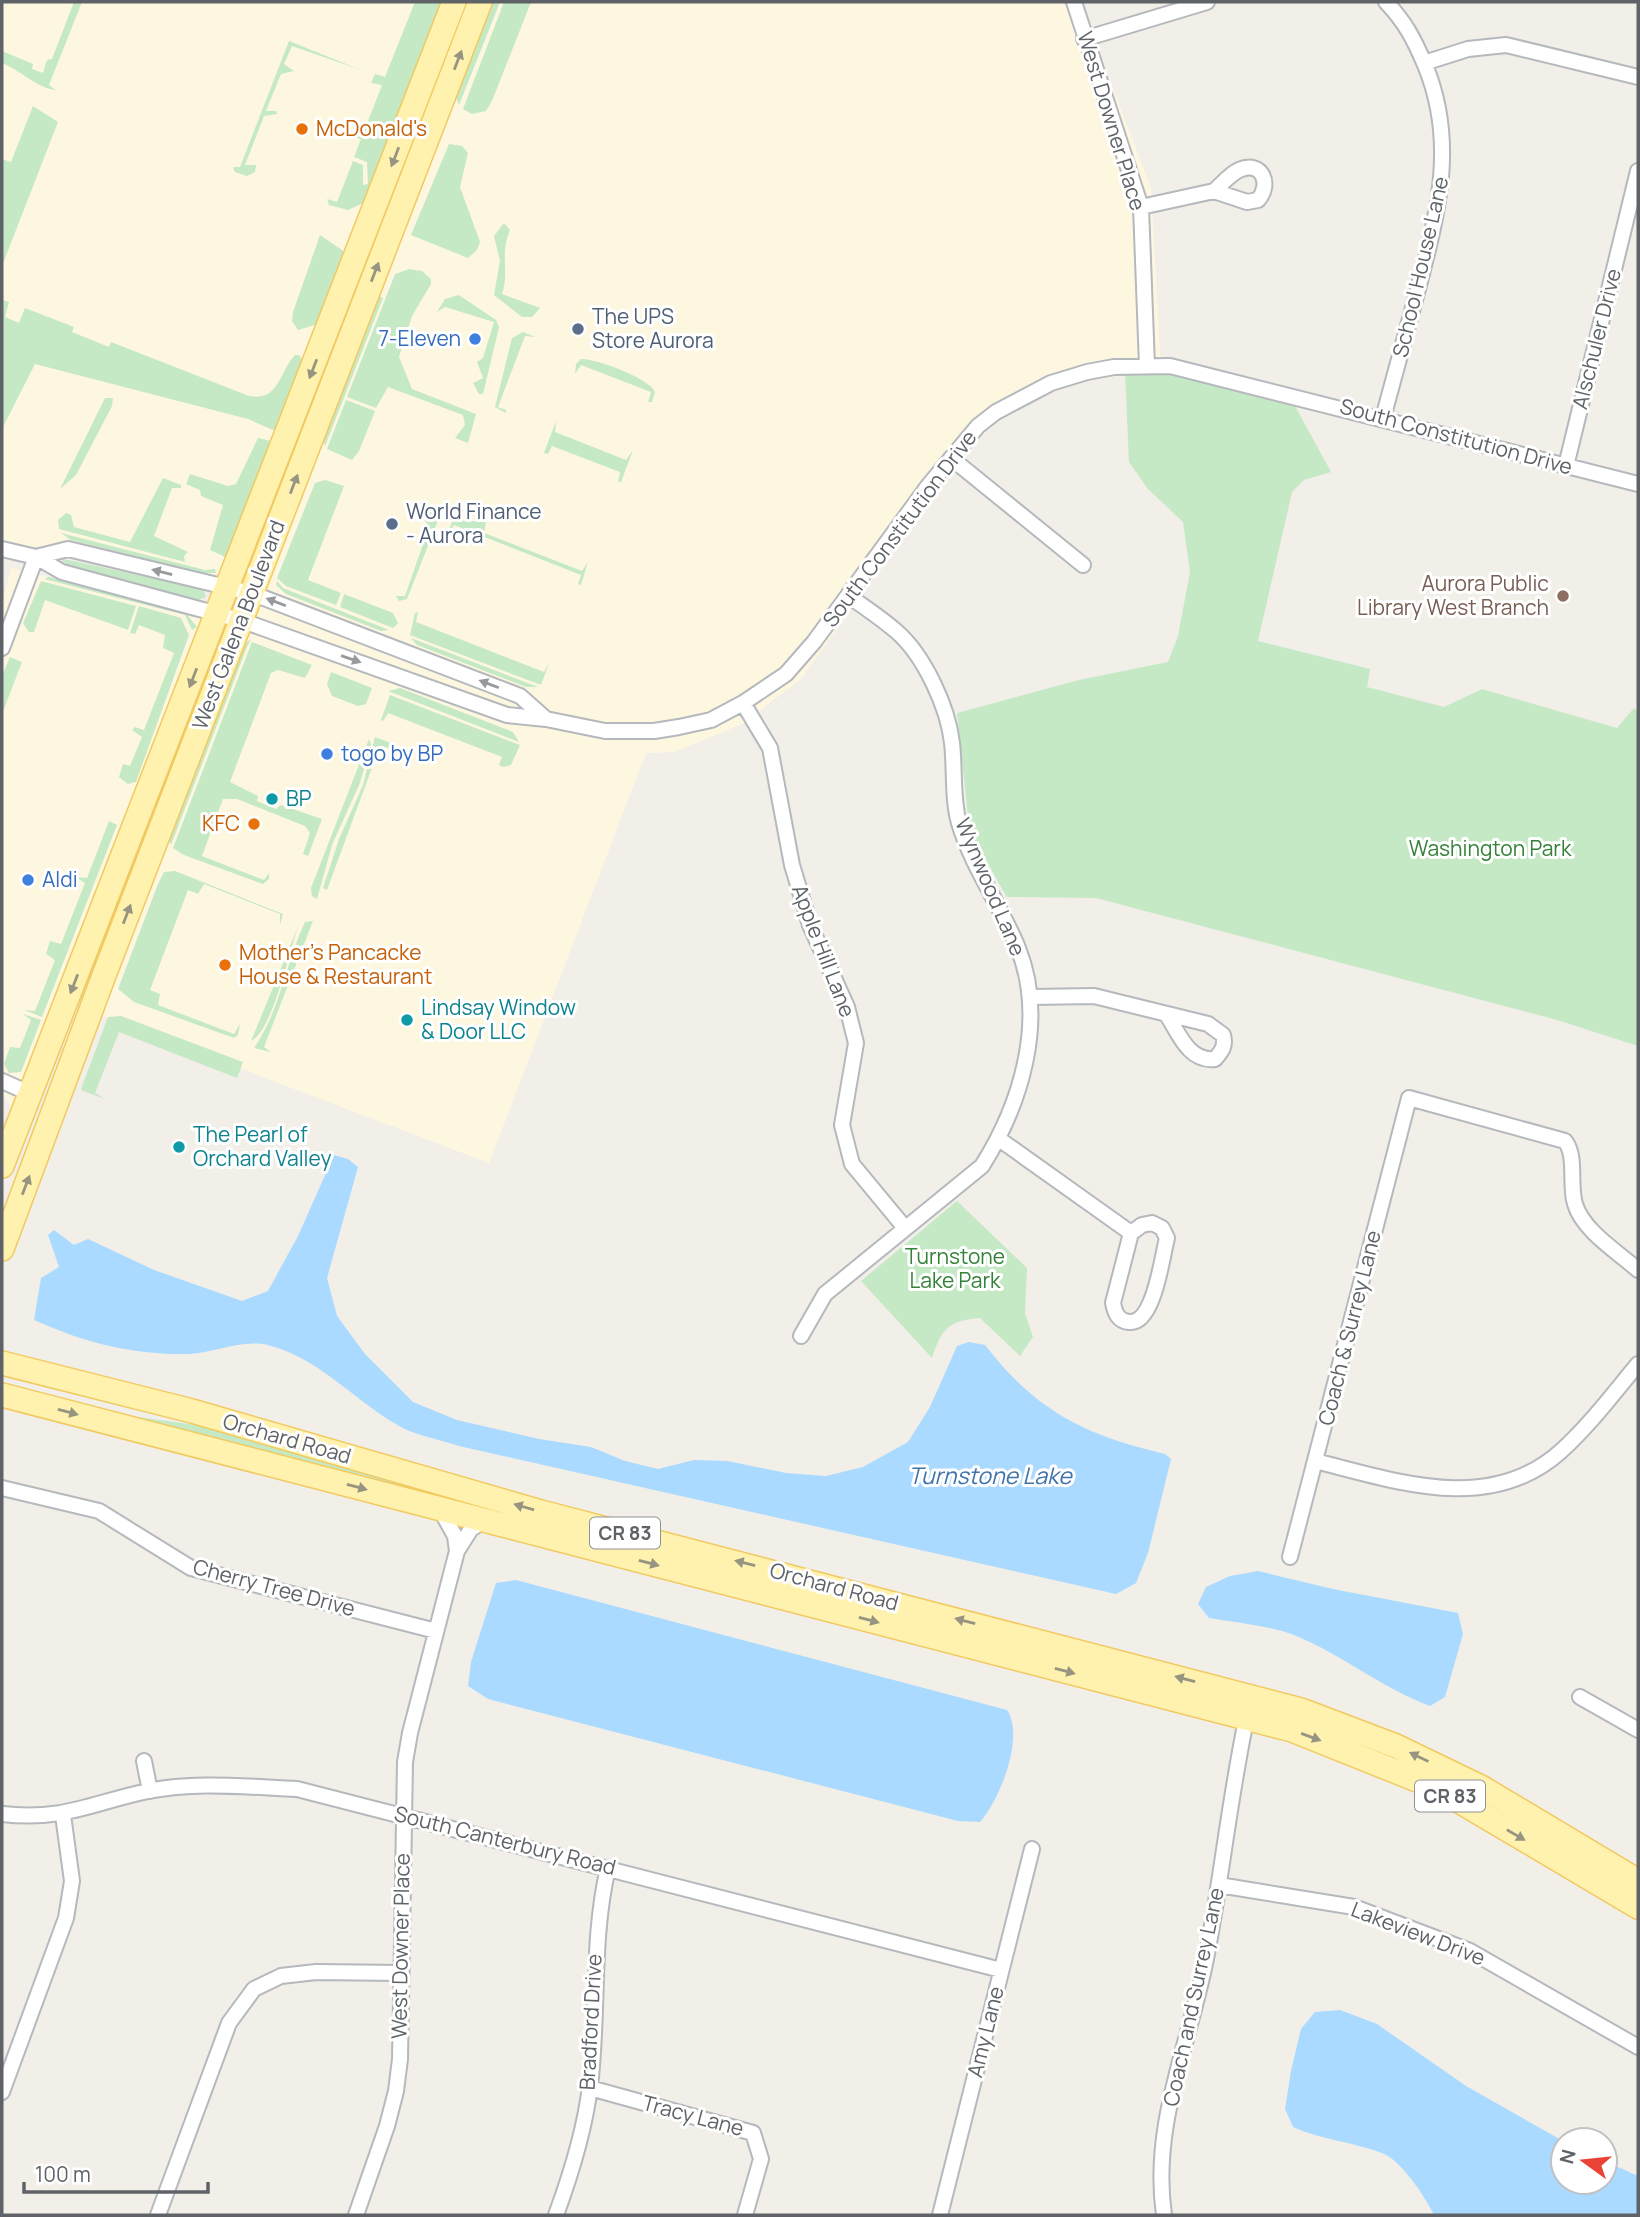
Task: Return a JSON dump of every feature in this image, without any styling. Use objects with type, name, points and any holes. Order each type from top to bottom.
[{"type":"main road","name":"West Galena Boulevard","points":[[2,1166],[454,2]]},
{"type":"main road","name":"West Galena Boulevard","points":[[2,1249],[240,620],[480,2]]},
{"type":"main road","points":[[54,1114],[47,1101],[47,1091],[58,1056],[57,1029]]},
{"type":"main road","points":[[2,1346],[24,1369]]},
{"type":"main road","name":"Orchard Road","points":[[2,1363],[192,1411],[541,1512],[1248,1707],[1437,1788],[1638,1907]]},
{"type":"main road","name":"Orchard Road","points":[[7,1399],[440,1509],[1248,1707],[1301,1710],[1396,1746],[1481,1787],[1638,1881]]},
{"type":"street","name":"West Downer Place","points":[[1074,2],[1141,207],[1147,366]]},
{"type":"street","points":[[1084,39],[1207,2]]},
{"type":"street","name":"School House Lane","points":[[1383,418],[1434,227],[1442,186],[1444,156],[1441,118],[1424,63],[1407,24],[1386,2]]},
{"type":"street","points":[[1424,63],[1468,48],[1506,45],[1638,77]]},
{"type":"street","name":"Alschuler Drive","points":[[1566,466],[1638,171]]},
{"type":"street","points":[[1141,207],[1213,191]]},
{"type":"street","name":"South Constitution Drive","points":[[36,557],[62,572],[240,620],[507,715],[546,719],[605,731],[654,731],[711,720],[743,703],[786,674],[978,426],[996,412],[1051,383],[1087,372],[1170,366],[1638,484]]},
{"type":"street","points":[[951,458],[1083,565]]},
{"type":"street","points":[[2,549],[36,557],[2,648]]},
{"type":"street","name":"South Constitution Drive","points":[[36,557],[68,549],[251,593],[520,696],[546,719]]},
{"type":"street","name":"Wynwood Lane","points":[[801,1336],[825,1294],[982,1166],[999,1139],[1026,1061],[1032,997],[1018,949],[978,869],[958,821],[950,723],[932,680],[898,632],[849,596]]},
{"type":"street","name":"Apple Hill Lane","points":[[743,703],[770,748],[792,865],[810,925],[847,1007],[856,1043],[842,1125],[852,1164],[905,1228]]},
{"type":"street","points":[[1032,997],[1094,996],[1167,1015]]},
{"type":"street","points":[[2,1081],[31,1094]]},
{"type":"street","name":"Coach & Surrey Lane","points":[[1290,1557],[1409,1098],[1565,1141],[1571,1152],[1570,1175],[1575,1207],[1595,1233],[1638,1270]]},
{"type":"street","points":[[999,1139],[1131,1233]]},
{"type":"street","points":[[1152,1223],[1162,1228],[1167,1238],[1149,1308],[1143,1318],[1135,1323],[1123,1322],[1115,1314],[1113,1303],[1131,1233],[1142,1225],[1152,1223]]},
{"type":"street","points":[[1315,1461],[1437,1489],[1483,1487],[1515,1479],[1559,1452],[1638,1364]]},
{"type":"street","name":"Cherry Tree Drive","points":[[2,1488],[99,1511],[191,1568],[436,1631]]},
{"type":"street","points":[[440,1509],[455,1536],[457,1551]]},
{"type":"street","name":"West Downer Place","points":[[356,2215],[387,2126],[396,2091],[400,2059],[402,1815],[410,1733],[457,1551],[471,1529],[485,1520]]},
{"type":"street","points":[[1580,1697],[1638,1730]]},
{"type":"street","name":"Coach and Surrey Lane","points":[[1164,2215],[1159,2176],[1165,2126],[1206,1961],[1232,1780],[1248,1707]]},
{"type":"street","points":[[144,1761],[149,1791]]},
{"type":"street","name":"South Canterbury Road","points":[[2,1814],[63,1815],[149,1791],[214,1786],[297,1789],[1001,1970]]},
{"type":"street","points":[[2,2092],[66,1918],[72,1881],[63,1815]]},
{"type":"street","name":"Amy Lane","points":[[940,2215],[1032,1849]]},
{"type":"street","name":"Bradford Drive","points":[[556,2215],[590,2088],[595,2015],[595,1948],[598,1912],[608,1868]]},
{"type":"street","name":"Lakeview Drive","points":[[1219,1885],[1354,1907],[1470,1951],[1638,2048]]},
{"type":"street","points":[[158,2215],[229,2023],[254,1989],[281,1976],[316,1972],[400,1973]]},
{"type":"street","name":"Tracy Lane","points":[[590,2088],[753,2133],[761,2159],[745,2215]]},
{"type":"shaded area","points":[[2,2],[449,2],[222,577],[70,541],[35,547],[2,540]]},
{"type":"shaded area","points":[[488,2],[1080,2],[1151,188],[1161,372],[1125,372],[1085,379],[1039,395],[1006,411],[967,447],[801,679],[742,724],[675,752],[646,753],[489,1163],[94,1013]]},
{"type":"shaded area","points":[[11,568],[210,618],[14,1113],[2,1091],[2,605]]},
{"type":"green space","points":[[74,2],[82,2],[49,85],[56,90],[42,86],[2,63],[2,51],[33,64],[32,69],[43,73],[47,60],[52,59]]},
{"type":"green space","points":[[415,2],[447,2],[368,201],[348,210],[329,205],[327,199],[337,202],[353,161],[363,165],[363,185],[368,184],[367,162],[354,157],[361,139],[351,137],[363,134],[382,85],[371,83],[375,74],[385,77]]},
{"type":"green space","points":[[489,2],[500,2],[459,105],[455,95]]},
{"type":"green space","points":[[504,2],[531,2],[492,101],[486,111],[472,114],[463,109]]},
{"type":"green space","points":[[289,41],[361,70],[292,46],[284,64],[294,71],[281,74],[266,111],[276,111],[277,114],[264,116],[245,165],[256,165],[255,172],[247,176],[235,172],[233,167],[240,167]]},
{"type":"green space","points":[[33,106],[58,122],[2,266],[2,159],[11,162]]},
{"type":"green space","points":[[449,144],[462,146],[468,153],[460,187],[480,242],[477,250],[468,258],[411,235]]},
{"type":"green space","points":[[504,223],[510,230],[505,247],[502,294],[540,308],[532,317],[522,317],[494,295],[500,261],[494,236]]},
{"type":"green space","points":[[320,235],[345,252],[318,324],[298,330],[292,321],[293,312]]},
{"type":"green space","points":[[409,269],[422,271],[431,279],[431,284],[412,316],[399,357],[412,389],[476,414],[468,443],[455,438],[465,425],[463,415],[388,387],[376,408],[347,397],[395,274]]},
{"type":"green space","points":[[376,294],[383,298],[325,446],[323,440]]},
{"type":"green space","points":[[459,295],[496,320],[499,327],[483,394],[479,394],[473,383],[483,378],[477,362],[483,358],[494,322],[445,307],[437,312],[445,299]]},
{"type":"green space","points":[[2,300],[9,302],[5,317],[19,323],[25,308],[74,327],[72,332],[109,347],[111,342],[249,396],[267,395],[273,390],[295,355],[299,355],[304,362],[276,429],[273,430],[248,419],[35,364],[2,429]]},
{"type":"green space","points":[[523,332],[535,337],[525,336],[498,407],[506,410],[506,413],[495,407],[512,338]]},
{"type":"green space","points":[[581,359],[610,366],[644,381],[655,392],[652,402],[648,402],[651,392],[581,365],[575,374],[576,364]]},
{"type":"green space","name":"Washington Park","points":[[1125,372],[1169,372],[1294,404],[1331,472],[1304,480],[1292,492],[1258,641],[1370,669],[1367,687],[1444,707],[1482,689],[1617,728],[1634,708],[1638,712],[1638,1046],[1557,1020],[1096,898],[1007,897],[975,842],[968,816],[957,713],[1079,680],[1168,662],[1178,636],[1190,572],[1183,522],[1148,489],[1129,462]]},
{"type":"green space","points":[[105,398],[113,398],[112,406],[76,475],[60,489]]},
{"type":"green space","points":[[346,400],[375,411],[359,451],[352,460],[327,449]]},
{"type":"green space","points":[[556,421],[555,432],[626,460],[633,450],[621,482],[618,482],[620,472],[552,446],[548,454],[544,453]]},
{"type":"green space","points":[[258,438],[275,442],[230,553],[225,557],[210,550],[223,505],[201,496],[200,490],[186,484],[190,474],[228,486],[236,484]]},
{"type":"green space","points":[[163,478],[181,485],[181,488],[172,488],[154,536],[188,552],[184,556],[185,562],[59,529],[58,520],[66,513],[71,515],[74,527],[130,542]]},
{"type":"green space","points":[[325,480],[344,486],[308,580],[341,593],[336,605],[286,586],[277,578],[315,483]]},
{"type":"green space","points":[[434,511],[438,516],[437,523],[407,599],[399,601],[396,596],[405,596],[429,527],[425,520],[429,512]]},
{"type":"green space","points":[[453,520],[486,522],[484,533],[582,571],[588,562],[581,585],[578,584],[581,575],[454,525],[447,534]]},
{"type":"green space","points":[[61,533],[205,570],[215,569],[216,573],[197,573],[71,540]]},
{"type":"green space","points":[[59,558],[203,589],[206,597],[198,600],[69,566]]},
{"type":"green space","points":[[49,577],[185,612],[197,627],[192,630],[185,615],[44,579]]},
{"type":"green space","points":[[41,581],[136,606],[128,630],[45,600],[34,632],[29,632],[23,623]]},
{"type":"green space","points":[[277,581],[283,588],[389,630],[381,631],[286,594],[276,585]]},
{"type":"green space","points":[[344,594],[393,613],[398,623],[393,628],[340,607]]},
{"type":"green space","points":[[139,606],[181,618],[189,635],[136,782],[128,784],[119,777],[123,764],[130,766],[142,737],[132,730],[135,727],[144,730],[174,653],[163,648],[165,635],[139,625],[135,634],[130,633]]},
{"type":"green space","points":[[418,612],[416,622],[544,672],[549,663],[541,685],[410,635],[415,613]]},
{"type":"green space","points":[[411,638],[538,687],[526,687],[417,645]]},
{"type":"green space","points":[[251,639],[171,845],[168,837],[240,647]]},
{"type":"green space","points":[[252,642],[312,665],[305,678],[278,670],[271,673],[230,782],[258,796],[257,801],[276,809],[281,805],[322,819],[308,856],[303,854],[310,833],[305,826],[237,799],[223,799],[202,856],[264,880],[269,873],[269,879],[263,884],[184,855],[173,848]]},
{"type":"green space","points":[[10,657],[22,662],[2,714],[2,676]]},
{"type":"green space","points":[[331,672],[372,688],[366,704],[358,706],[332,696],[327,684]]},
{"type":"green space","points":[[400,688],[513,732],[519,742],[388,691]]},
{"type":"green space","points":[[390,695],[520,745],[511,765],[503,767],[499,765],[502,757],[388,713],[383,721],[381,720]]},
{"type":"green space","points":[[183,721],[188,722],[163,805],[69,1039],[93,957]]},
{"type":"green space","points":[[375,737],[391,743],[390,748],[380,746],[327,890],[323,888],[339,839],[363,785]]},
{"type":"green space","points":[[369,739],[371,744],[360,783],[332,845],[317,899],[312,896],[311,888]]},
{"type":"green space","points":[[109,821],[117,825],[42,1017],[24,1010],[35,1011],[55,960],[46,954],[50,941],[61,944],[85,883],[76,877],[87,878]]},
{"type":"green space","points":[[175,871],[283,914],[280,925],[280,914],[204,884],[198,894],[188,890],[150,990],[160,994],[158,1005],[234,1034],[240,1024],[238,1035],[234,1038],[134,1002],[118,989],[158,884],[164,872]]},
{"type":"green space","points":[[313,921],[264,1047],[271,1052],[254,1048],[271,1018],[305,922]]},
{"type":"green space","points":[[300,922],[274,1005],[259,1034],[251,1041]]},
{"type":"green space","points":[[23,1014],[41,1020],[21,1072],[9,1073],[4,1064],[10,1047],[20,1048],[31,1020]]},
{"type":"green space","points":[[121,1016],[243,1062],[237,1078],[119,1032],[95,1093],[105,1099],[83,1091],[81,1089],[108,1017]]},
{"type":"green space","name":"Turnstone Lake Park","points":[[957,1201],[1027,1268],[1025,1313],[1033,1337],[1020,1356],[980,1318],[960,1321],[948,1328],[939,1340],[932,1358],[861,1281]]},
{"type":"green space","points":[[109,1413],[232,1430],[1215,1698]]},
{"type":"water","name":"Turnstone Lake","points":[[334,1155],[348,1159],[358,1167],[327,1278],[337,1316],[365,1354],[413,1402],[457,1420],[539,1439],[591,1447],[625,1461],[658,1469],[694,1460],[727,1461],[786,1473],[826,1476],[863,1467],[908,1442],[930,1407],[957,1346],[969,1342],[985,1345],[1023,1387],[1064,1417],[1086,1429],[1165,1454],[1171,1459],[1148,1553],[1136,1583],[1116,1594],[459,1446],[401,1427],[303,1359],[268,1345],[238,1345],[189,1354],[128,1350],[72,1335],[34,1320],[41,1278],[59,1267],[48,1235],[54,1230],[74,1245],[88,1239],[154,1270],[242,1301],[268,1291],[298,1236]]},
{"type":"water","points":[[1258,1571],[1333,1589],[1458,1613],[1463,1634],[1445,1697],[1430,1706],[1412,1699],[1294,1635],[1209,1618],[1198,1604],[1206,1587],[1230,1576]]},
{"type":"water","points":[[516,1580],[1007,1710],[1012,1721],[1012,1751],[1002,1784],[980,1822],[958,1821],[488,1699],[468,1686],[471,1662],[496,1583]]},
{"type":"water","points":[[1340,2010],[1377,2024],[1466,2086],[1549,2133],[1549,2196],[1619,2196],[1619,2167],[1638,2176],[1638,2215],[1434,2215],[1412,2180],[1389,2157],[1371,2149],[1293,2127],[1285,2109],[1291,2071],[1301,2029],[1315,2012]]},
{"type":"place","name":"McDonald's","points":[[302,129]]},
{"type":"place","name":"The UPS Store Aurora","points":[[578,329]]},
{"type":"place","name":"7-Eleven","points":[[475,339]]},
{"type":"place","name":"World Finance - Aurora","points":[[392,524]]},
{"type":"place","name":"Aurora Public Library West Branch","points":[[1563,596]]},
{"type":"place","name":"togo by BP","points":[[327,754]]},
{"type":"place","name":"BP","points":[[272,799]]},
{"type":"place","name":"KFC","points":[[254,824]]},
{"type":"place","name":"Aldi","points":[[28,880]]},
{"type":"place","name":"Mother's Pancacke House & Restaurant","points":[[225,965]]},
{"type":"place","name":"Lindsay Window & Door LLC","points":[[407,1020]]},
{"type":"place","name":"The Pearl of Orchard Valley","points":[[179,1147]]}]
